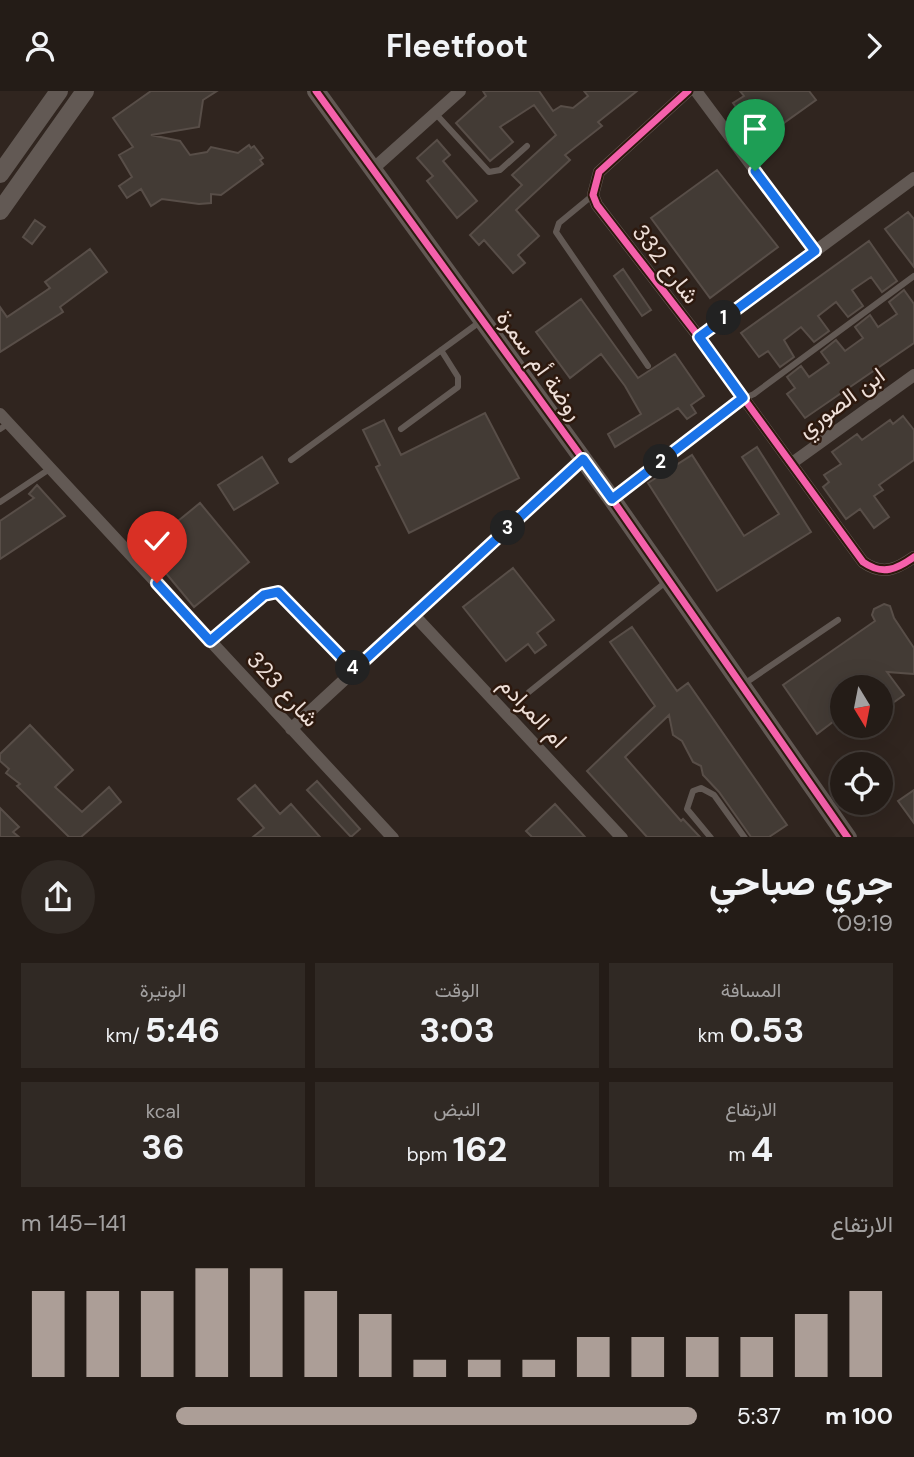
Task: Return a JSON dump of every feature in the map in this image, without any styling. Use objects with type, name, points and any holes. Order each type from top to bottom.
[{"type":"street","points":[[0,174],[59,91]]},
{"type":"street","points":[[0,211],[85,91]]},
{"type":"street","name":"روضة أم سمرة","points":[[316,91],[612,499],[847,837]]},
{"type":"street","points":[[374,168],[460,91]]},
{"type":"street","points":[[593,194],[593,184],[599,172],[688,91]]},
{"type":"street","points":[[696,91],[815,251]]},
{"type":"street","points":[[699,337],[914,178]]},
{"type":"street","name":"شارع 332","points":[[593,194],[602,215],[699,337],[863,562],[879,571],[891,571],[914,557]]},
{"type":"street","name":"ابن الصوري","points":[[792,463],[914,375]]},
{"type":"street","points":[[612,499],[743,398]]},
{"type":"street","name":"شارع 323","points":[[3,422],[51,468],[392,837]]},
{"type":"street","points":[[291,729],[583,459]]},
{"type":"street","name":"ام المرادم","points":[[414,615],[621,837]]},
{"type":"lane","points":[[435,113],[489,172],[499,170],[527,146]]},
{"type":"lane","points":[[593,194],[559,223],[556,232],[648,366]]},
{"type":"lane","points":[[743,398],[754,394],[914,276]]},
{"type":"lane","points":[[291,460],[483,320]]},
{"type":"lane","points":[[401,429],[458,387],[458,377],[441,350]]},
{"type":"lane","points":[[0,502],[51,468]]},
{"type":"lane","points":[[529,692],[668,580]]},
{"type":"lane","points":[[210,641],[264,595],[278,592],[354,670]]},
{"type":"lane","points":[[742,685],[838,620]]},
{"type":"lane","points":[[710,837],[687,809],[692,791],[701,788],[714,795],[744,837]]},
{"type":"building","points":[[151,91],[217,91],[203,100],[199,127],[151,135],[180,141],[190,155],[207,152],[211,147],[238,153],[249,145],[251,148],[254,146],[263,158],[260,160],[263,164],[221,195],[211,194],[211,203],[162,199],[151,206],[141,189],[127,198],[119,186],[132,177],[119,155],[133,147],[113,118]]},
{"type":"building","points":[[483,91],[539,91],[553,111],[561,106],[573,108],[588,96],[584,91],[637,91],[598,122],[602,126],[565,155],[570,160],[516,210],[539,236],[518,255],[525,263],[513,273],[484,240],[479,245],[470,235],[522,185],[512,175],[556,135],[534,105],[500,127],[513,142],[490,161],[456,123],[486,96]]},
{"type":"building","points":[[740,91],[809,91],[816,100],[777,128],[780,131],[763,144],[733,103],[744,96]]},
{"type":"building","points":[[437,140],[450,155],[443,161],[477,201],[457,218],[427,181],[433,176],[417,158]]},
{"type":"building","points":[[717,170],[778,247],[710,298],[651,218]]},
{"type":"building","points":[[908,212],[914,219],[914,267],[885,229]]},
{"type":"building","points":[[35,220],[45,227],[32,244],[23,237]]},
{"type":"building","points":[[869,241],[897,281],[882,292],[871,277],[852,290],[863,306],[848,317],[836,302],[818,316],[829,331],[814,342],[801,327],[784,340],[794,357],[780,367],[768,351],[759,357],[741,333]]},
{"type":"building","points":[[90,249],[107,272],[60,307],[63,312],[0,352],[0,307],[7,317],[50,288],[45,282]]},
{"type":"building","points":[[623,269],[651,310],[642,316],[614,276]]},
{"type":"building","points":[[904,290],[914,304],[914,343],[805,418],[787,394],[795,388],[787,377],[801,366],[809,377],[829,363],[821,352],[836,340],[845,351],[863,338],[855,327],[870,315],[878,327],[897,314],[889,302]]},
{"type":"building","points":[[581,299],[638,378],[675,354],[704,396],[691,405],[696,413],[687,419],[678,408],[615,447],[608,434],[641,414],[625,386],[601,354],[570,378],[536,332]]},
{"type":"building","points":[[485,413],[519,478],[409,533],[376,467],[380,465],[363,430],[384,420],[401,455]]},
{"type":"building","points":[[903,416],[914,430],[914,460],[879,485],[883,490],[874,496],[889,517],[874,528],[860,509],[846,519],[823,487],[829,482],[824,475],[841,464],[832,452],[857,434],[862,440],[890,420],[893,424]]},
{"type":"building","points":[[757,447],[811,532],[717,591],[648,483],[692,455],[744,536],[779,514],[742,457]]},
{"type":"building","points":[[262,457],[278,483],[234,510],[218,485]]},
{"type":"building","points":[[37,485],[65,516],[0,559],[0,521],[34,498],[29,494]]},
{"type":"building","points":[[200,503],[249,562],[194,607],[145,548]]},
{"type":"building","points":[[513,568],[554,620],[537,633],[546,645],[535,653],[528,644],[506,661],[463,607]]},
{"type":"building","points":[[884,604],[890,606],[894,618],[914,648],[914,674],[887,672],[889,675],[830,675],[830,724],[817,734],[783,685],[875,621],[872,615],[874,609]]},
{"type":"building","points":[[632,627],[677,691],[688,683],[787,825],[769,837],[751,837],[719,792],[703,775],[701,766],[693,762],[682,741],[673,735],[669,715],[625,757],[681,821],[683,819],[700,837],[647,837],[587,771],[655,706],[610,642]]},
{"type":"building","points":[[893,680],[904,695],[893,703]]},
{"type":"building","points":[[30,725],[73,770],[55,787],[82,812],[109,787],[121,802],[81,837],[69,837],[17,786],[20,784],[6,773],[9,769],[0,761],[0,754]]},
{"type":"building","points":[[317,781],[360,829],[351,837],[307,790]]},
{"type":"building","points":[[255,785],[280,814],[291,804],[320,837],[253,837],[264,828],[238,799]]},
{"type":"building","points":[[914,790],[914,823],[898,801]]},
{"type":"building","points":[[555,804],[585,837],[532,837],[526,831]]},
{"type":"building","points":[[0,808],[19,827],[13,832],[19,837],[0,837]]},
{"type":"cycle path","points":[[316,91],[612,499],[847,837]]},
{"type":"cycle path","points":[[688,91],[599,172],[593,195],[597,205],[699,337],[863,562],[883,570],[902,565],[914,557]]},
{"type":"route","points":[[157,583],[210,641],[264,595],[271,591],[278,592],[354,670],[583,459],[612,499],[743,398],[699,337],[815,251],[755,171]]}]
